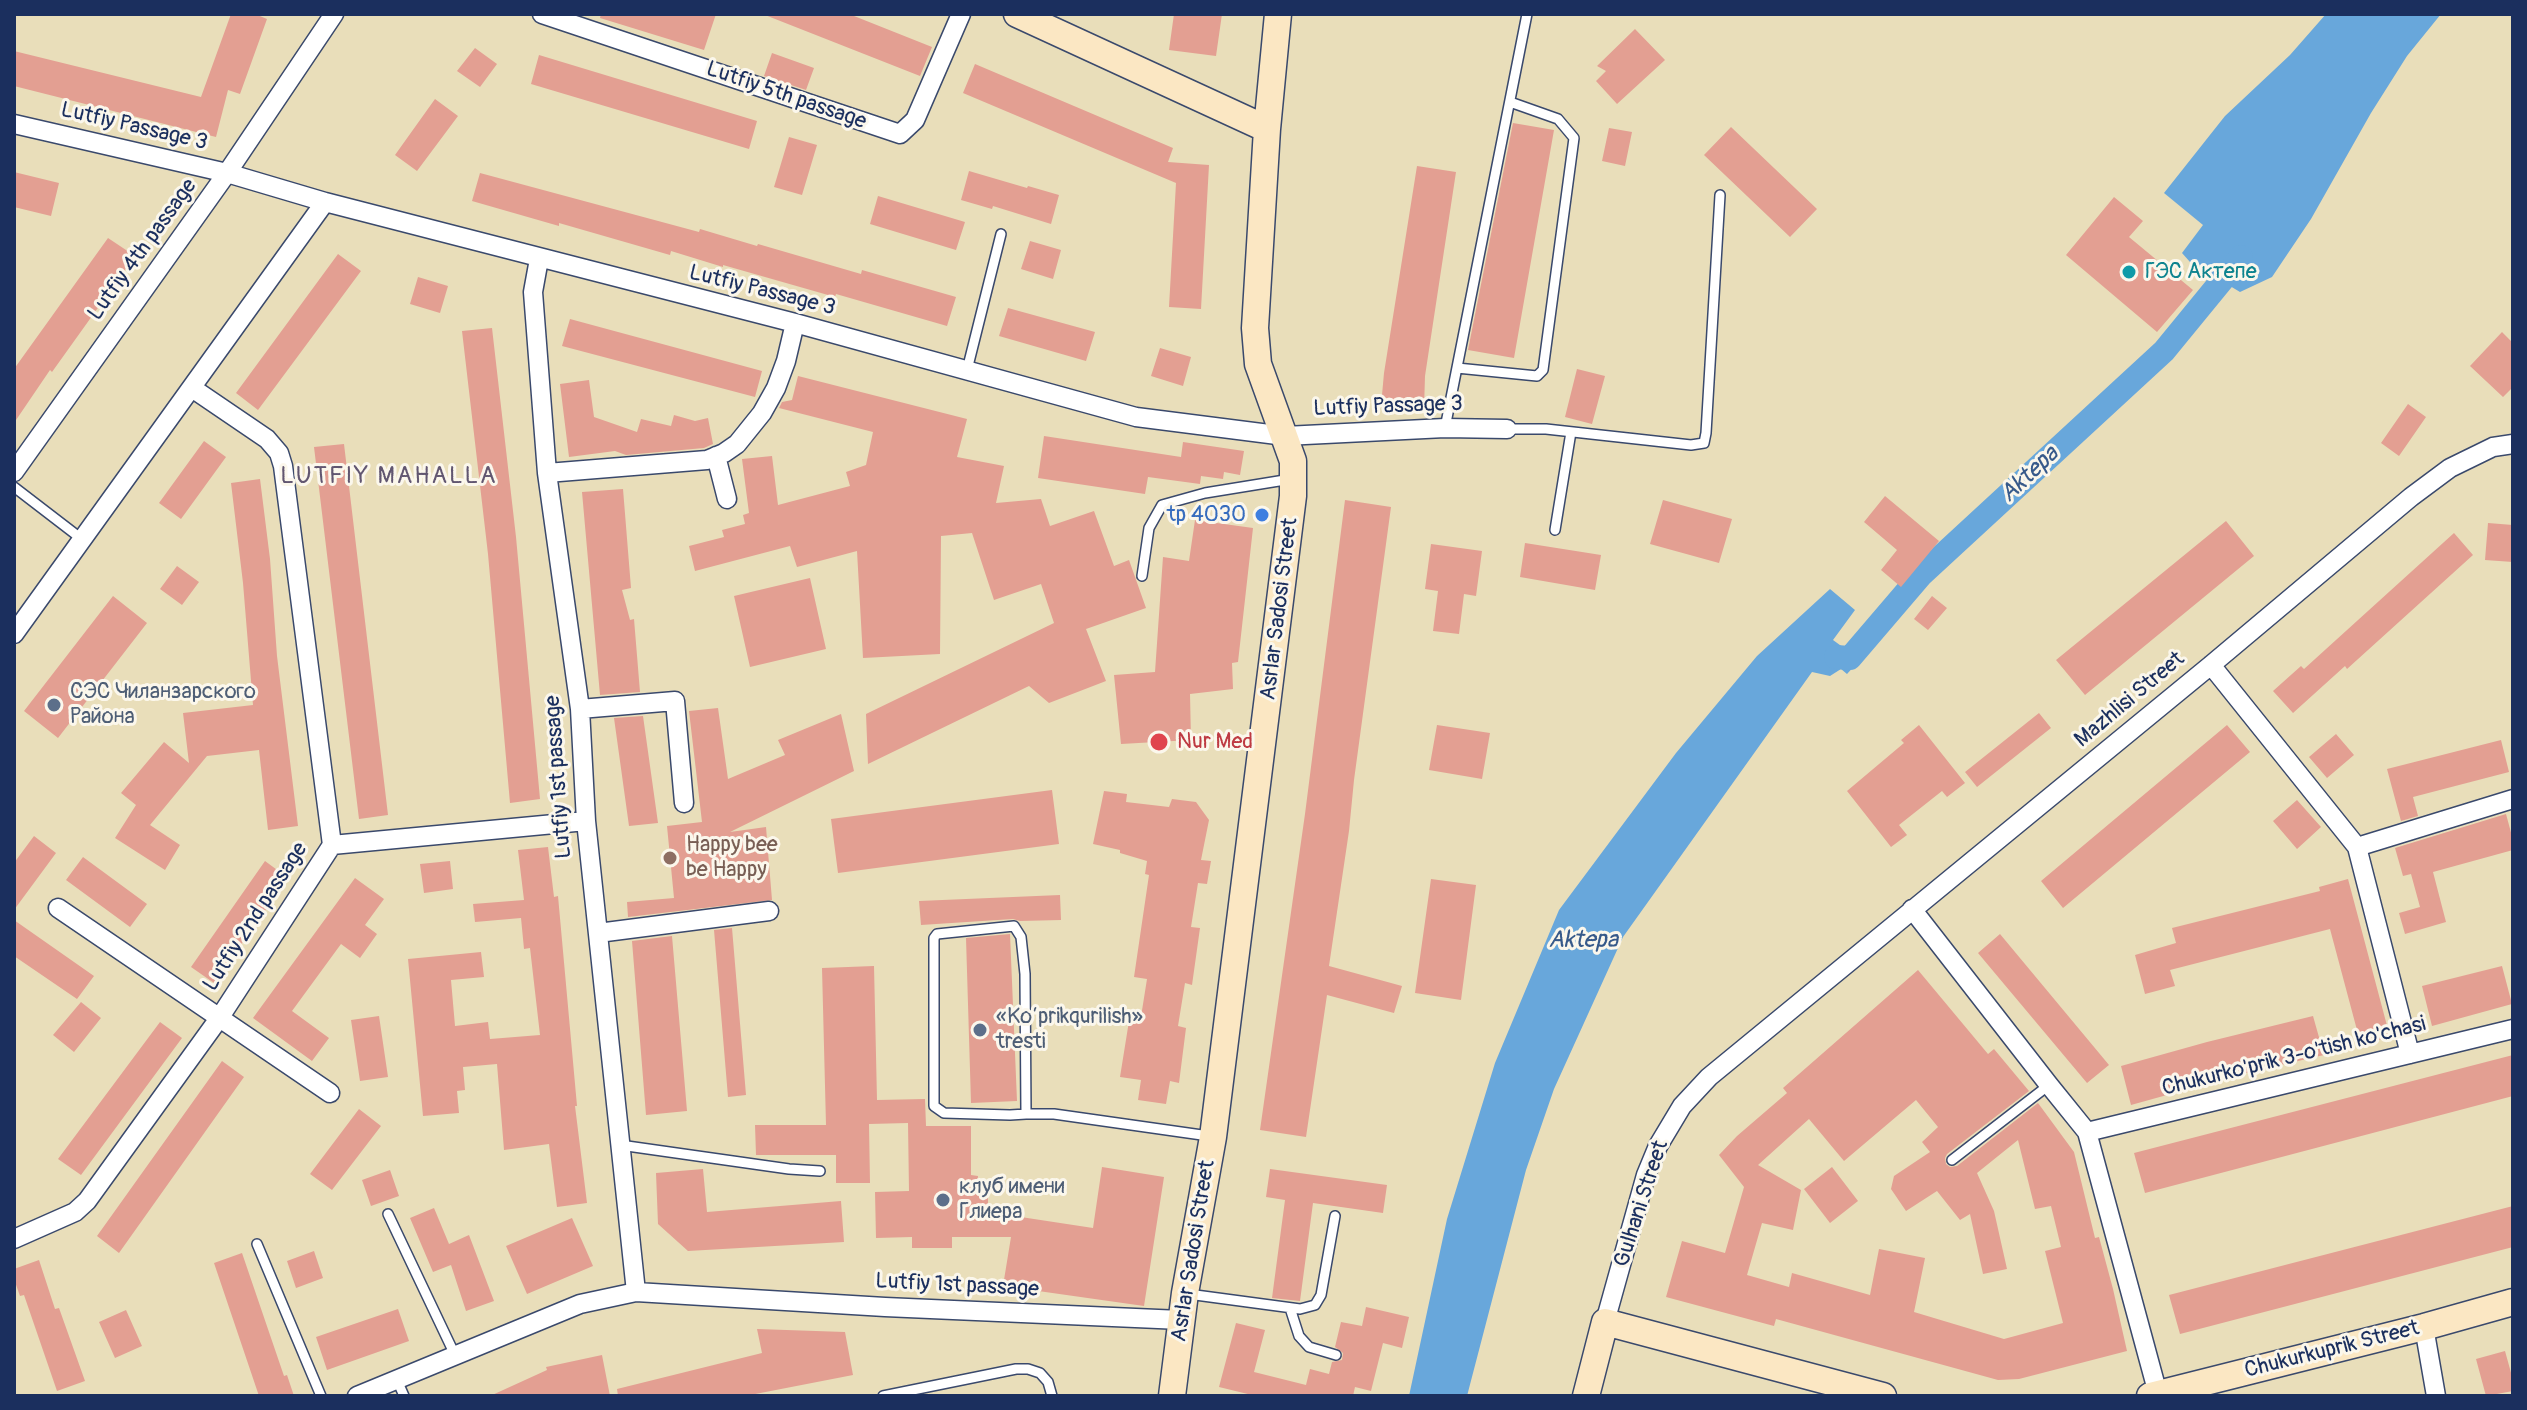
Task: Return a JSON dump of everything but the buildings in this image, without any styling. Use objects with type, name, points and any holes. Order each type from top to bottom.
[{"type":"street","name":"Lutfiy 4th passage","points":[[14,472],[227,173],[334,14]]},
{"type":"street","name":"Lutfiy 5th passage","points":[[542,14],[900,134],[915,120],[961,14]]},
{"type":"street","points":[[1017,14],[1267,129]]},
{"type":"street","name":"Asrlar Sadosi Street","points":[[1172,1396],[1185,1293],[1213,1137],[1294,478],[1293,461],[1267,394],[1256,346],[1258,252],[1278,14]]},
{"type":"street","name":"Lutfiy Passage 3","points":[[14,124],[227,173],[325,202],[795,323],[1136,417],[1285,436],[1445,428],[1507,429]]},
{"type":"street","points":[[14,634],[325,202]]},
{"type":"street","name":"Lutfiy 1st passage","points":[[539,259],[533,292],[547,473],[580,709],[586,821],[636,1292]]},
{"type":"street","points":[[547,473],[707,460],[737,444],[762,413],[786,361],[795,323]]},
{"type":"street","name":"Lutfiy 2nd passage","points":[[14,1239],[75,1212],[87,1201],[220,1017],[332,845],[283,466],[279,453],[267,439],[192,388]]},
{"type":"street","name":"Mazhlisi Street","points":[[1912,909],[2411,497],[2450,468],[2493,447],[2513,444]]},
{"type":"street","points":[[716,456],[727,499]]},
{"type":"street","points":[[2211,665],[2357,847],[2410,1054]]},
{"type":"street","points":[[580,709],[675,701],[684,803]]},
{"type":"street","points":[[2357,847],[2513,799]]},
{"type":"street","points":[[332,845],[586,821]]},
{"type":"street","points":[[58,908],[330,1093]]},
{"type":"street","points":[[1912,909],[2087,1132],[2154,1395]]},
{"type":"street","name":"Gulhani Street","points":[[1586,1396],[1646,1175],[1658,1146],[1682,1106],[1709,1077],[1752,1040],[1912,909]]},
{"type":"street","points":[[598,933],[769,911]]},
{"type":"street","name":"Chukurko'prik 3-o'tish ko'chasi","points":[[2087,1132],[2513,1029]]},
{"type":"street","name":"Lutfiy 1st passage","points":[[368,1394],[401,1388],[455,1355],[580,1304],[636,1292],[1181,1320]]},
{"type":"street","name":"Chukurkuprik Street","points":[[2154,1395],[2513,1302]]},
{"type":"street","points":[[1605,1322],[1883,1396]]},
{"type":"street","points":[[2424,1327],[2436,1396]]},
{"type":"lane","points":[[1445,428],[1527,14]]},
{"type":"lane","points":[[1457,368],[1537,376],[1543,370],[1574,138],[1558,119],[1510,102]]},
{"type":"lane","points":[[1507,429],[1571,432],[1691,445],[1704,443],[1720,195]]},
{"type":"lane","points":[[967,370],[1001,234]]},
{"type":"lane","points":[[1555,530],[1571,432]]},
{"type":"lane","points":[[1142,576],[1149,528],[1162,505],[1205,493],[1294,478]]},
{"type":"lane","points":[[14,487],[83,540]]},
{"type":"lane","points":[[1026,1114],[1025,974],[1021,937],[1014,926],[937,934],[934,938],[934,1106],[944,1113],[1026,1114],[1054,1114],[1213,1137]]},
{"type":"lane","points":[[1952,1160],[2049,1085]]},
{"type":"lane","points":[[620,1145],[820,1171]]},
{"type":"lane","points":[[388,1214],[455,1355]]},
{"type":"lane","points":[[1185,1293],[1300,1309],[1315,1305],[1321,1295],[1335,1216]]},
{"type":"lane","points":[[257,1244],[321,1396]]},
{"type":"lane","points":[[1290,1308],[1299,1336],[1309,1347],[1336,1355]]},
{"type":"lane","points":[[883,1396],[1028,1369],[1040,1373],[1048,1382],[1052,1396]]},
{"type":"water","points":[[2326,14],[2441,14],[2407,56],[2311,219],[2272,277],[2240,292],[2190,262],[2182,253],[2203,225],[2164,193],[2225,116],[2290,55]]},
{"type":"water","name":"Aktepa","points":[[1830,589],[1855,610],[1833,640],[1844,648],[1854,636],[1869,650],[1847,674],[1841,669],[1830,676],[1812,672],[1623,937],[1554,1089],[1526,1170],[1467,1396],[1409,1396],[1447,1219],[1495,1063],[1559,910],[1676,753],[1757,656]]},
{"type":"waterway","name":"Aktepa","points":[[1836,657],[1850,658],[1921,575],[2164,351],[2241,257]]},
{"type":"place","name":"ГЭС Актепe","points":[[2129,272]]},
{"type":"place","name":"tp 4030","points":[[1262,515]]},
{"type":"place","name":"СЭС Чиланзарского Района","points":[[54,705]]},
{"type":"place","name":"Nur Med","points":[[1159,742]]},
{"type":"place","name":"Happy bee be Happy","points":[[670,858]]},
{"type":"place","name":"«Ko‘prikqurilish» tresti","points":[[980,1030]]},
{"type":"place","name":"клуб имени Глиера","points":[[943,1200]]},
{"type":"district","name":"LUTFIY MAHALLA","points":[[389,477]]}]
